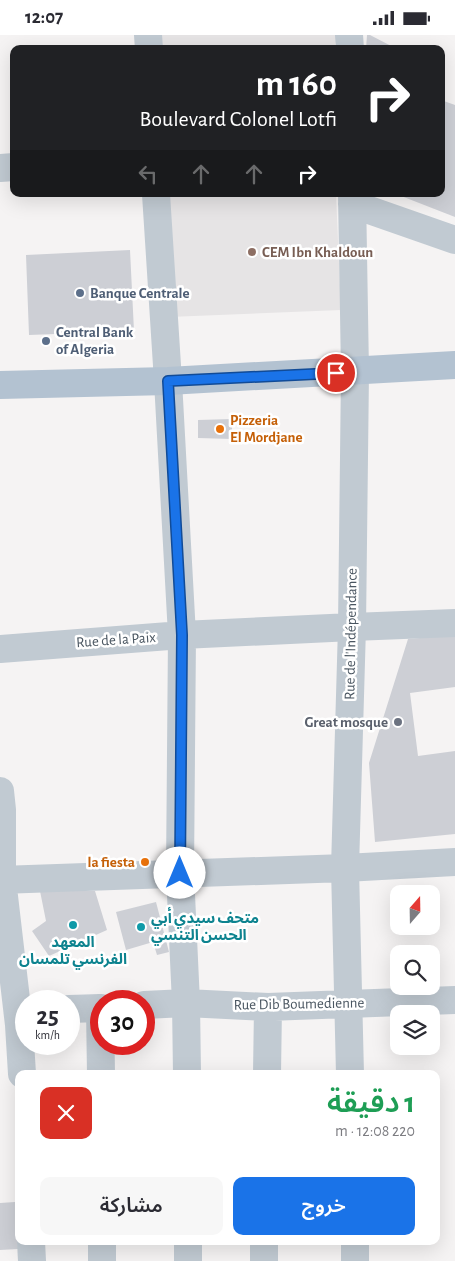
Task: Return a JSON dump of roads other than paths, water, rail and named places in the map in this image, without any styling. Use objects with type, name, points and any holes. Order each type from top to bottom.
[{"type":"main road","points":[[0,385],[168,381],[455,365]]},
{"type":"street","points":[[156,197],[182,635],[180,873],[187,1070]]},
{"type":"street","points":[[352,199],[455,240]]},
{"type":"street","name":"Rue de l'Indépendance","points":[[350,1070],[345,868],[352,627],[355,372],[352,199]]},
{"type":"street","name":"Rue de la Paix","points":[[0,649],[182,635],[455,623]]},
{"type":"street","points":[[1,801],[1,880],[18,990]]},
{"type":"street","points":[[1,880],[345,868],[455,862]]},
{"type":"street","name":"Rue Dib Boumedienne","points":[[155,1004],[186,1003],[268,1007],[455,1000]]},
{"type":"street","points":[[267,1070],[268,1007]]},
{"type":"street","points":[[0,1046],[15,1031]]},
{"type":"street","points":[[22,1055],[22,1070]]},
{"type":"street","points":[[101,1055],[101,1070]]},
{"type":"street","points":[[31,1245],[32,1261]]},
{"type":"street","points":[[102,1245],[102,1261]]},
{"type":"street","points":[[188,1245],[188,1261]]},
{"type":"street","points":[[264,1245],[264,1261]]},
{"type":"street","points":[[355,1245],[356,1261]]},
{"type":"place","name":"CEM Ibn Khaldoun","points":[[252,252]]},
{"type":"place","name":"Banque Centrale","points":[[80,293]]},
{"type":"place","name":"Central Bank of Algeria","points":[[46,341]]},
{"type":"place","name":"Pizzeria El Mordjane","points":[[220,429]]},
{"type":"place","name":"Great mosque","points":[[398,722]]},
{"type":"place","name":"la fiesta","points":[[145,862]]},
{"type":"place","name":"المعهد الفرنسي تلمسان","points":[[73,925]]},
{"type":"place","name":"متحف سيدي أبي الحسن التنسي","points":[[141,927]]}]
